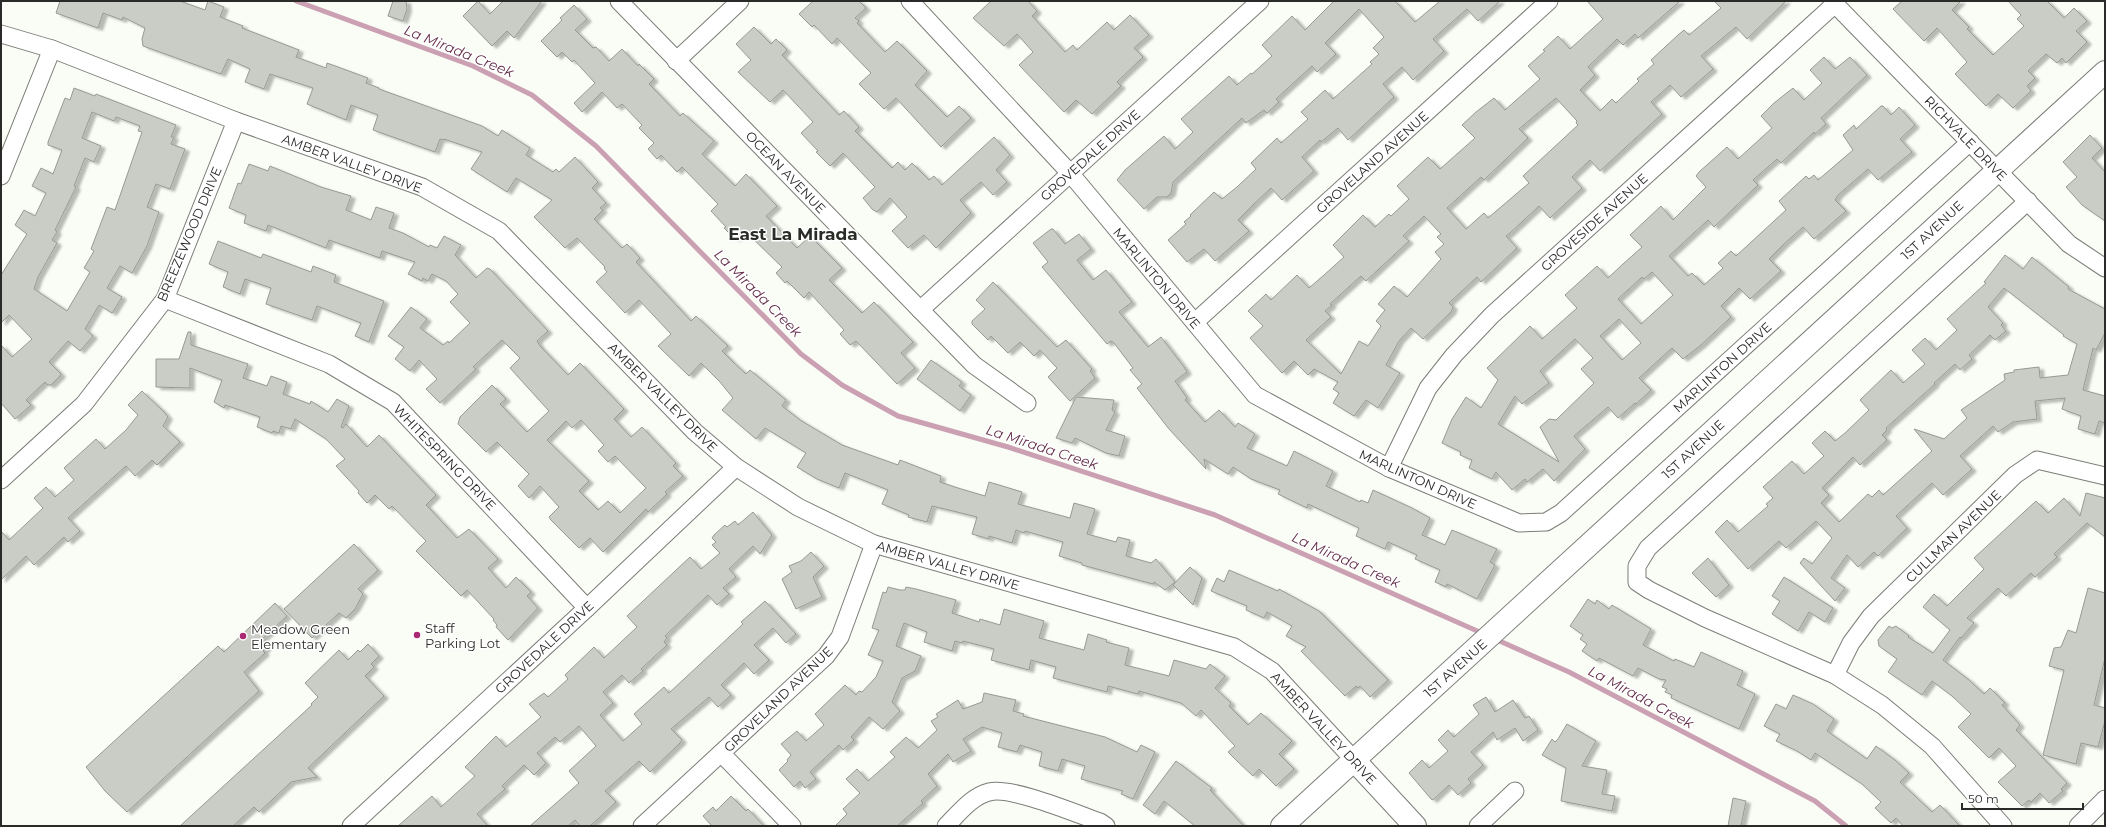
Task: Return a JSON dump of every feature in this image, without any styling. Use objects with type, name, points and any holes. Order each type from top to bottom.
[{"type":"main road","name":"1ST AVENUE","points":[[1282,826],[2105,72]]},
{"type":"main road","name":"AMBER VALLEY DRIVE","points":[[1354,760],[1415,826]]},
{"type":"street","name":"OCEAN AVENUE","points":[[619,1],[974,365],[1027,403]]},
{"type":"street","points":[[676,60],[740,1]]},
{"type":"street","name":"MARLINTON DRIVE","points":[[910,1],[1070,173],[1255,395],[1389,468],[1519,523],[1546,522],[1561,513],[1970,142]]},
{"type":"street","name":"GROVEDALE DRIVE","points":[[920,310],[1260,1]]},
{"type":"street","name":"GROVELAND AVENUE","points":[[1195,322],[1549,1]]},
{"type":"street","name":"RICHVALE DRIVE","points":[[1833,3],[2069,244],[2105,268]]},
{"type":"street","name":"GROVESIDE AVENUE","points":[[1389,468],[1428,388],[1460,349],[1492,315],[1833,3]]},
{"type":"street","name":"AMBER VALLEY DRIVE","points":[[1,34],[52,49],[236,121],[422,187],[499,231],[695,432],[736,467],[798,507],[874,544],[1234,647],[1272,671],[1354,760]]},
{"type":"street","points":[[1,176],[52,49]]},
{"type":"street","name":"BREEZEWOOD DRIVE","points":[[1,480],[84,404],[165,299],[236,121]]},
{"type":"street","points":[[2003,826],[1932,746],[1882,705],[1835,675],[1705,618],[1649,590],[1637,582],[1637,566],[1648,548],[2028,201]]},
{"type":"street","name":"WHITESPRING DRIVE","points":[[165,299],[329,364],[393,402],[587,608]]},
{"type":"street","name":"CULLMAN AVENUE","points":[[1835,675],[1851,643],[1871,616],[2020,471],[2037,460],[2105,476]]},
{"type":"street","name":"GROVEDALE DRIVE","points":[[351,826],[587,608],[736,467]]},
{"type":"street","name":"GROVELAND AVENUE","points":[[642,826],[826,656],[840,636],[874,544]]},
{"type":"street","points":[[721,753],[792,826]]},
{"type":"street","points":[[1478,826],[1515,791]]},
{"type":"street","points":[[946,826],[971,802],[989,792],[1006,792],[1094,819],[1106,826]]},
{"type":"street","points":[[2078,826],[2105,799]]},
{"type":"building","points":[[60,1],[180,1],[205,10],[208,1],[224,7],[220,17],[243,26],[242,28],[299,50],[296,57],[326,68],[327,63],[368,78],[366,83],[379,89],[482,126],[498,136],[502,130],[530,148],[526,155],[553,172],[556,169],[559,172],[575,157],[598,182],[592,188],[606,203],[600,208],[603,210],[594,219],[622,248],[627,244],[640,258],[636,262],[691,321],[696,316],[728,346],[722,351],[734,363],[746,374],[750,370],[786,400],[782,406],[800,420],[842,445],[898,465],[900,460],[941,476],[940,482],[958,488],[985,496],[989,482],[1022,492],[1018,504],[1070,518],[1074,503],[1095,509],[1087,534],[1116,542],[1118,537],[1130,540],[1126,556],[1151,563],[1156,559],[1175,582],[1165,590],[1154,582],[1153,584],[1082,565],[1082,563],[1059,556],[1063,542],[1025,531],[1024,533],[1016,530],[1012,543],[989,536],[989,539],[972,534],[977,517],[953,511],[932,506],[927,522],[908,517],[909,515],[882,504],[888,490],[845,473],[839,488],[817,479],[797,467],[806,453],[765,428],[756,439],[722,410],[733,398],[720,382],[701,363],[689,376],[658,346],[671,334],[639,300],[625,313],[596,282],[607,272],[604,268],[605,267],[577,238],[565,248],[534,217],[552,200],[516,178],[507,192],[471,169],[482,152],[440,139],[435,152],[373,130],[378,115],[351,105],[346,120],[307,104],[313,88],[270,74],[264,89],[245,82],[250,69],[228,59],[221,74],[143,46],[142,39],[145,28],[123,17],[122,20],[103,13],[98,28],[56,13]]},
{"type":"building","points":[[393,1],[406,1],[407,9],[403,21],[388,16]]},
{"type":"building","points":[[478,1],[490,14],[503,1],[542,1],[514,38],[507,31],[492,46],[463,16]]},
{"type":"building","points":[[813,1],[859,1],[866,8],[855,18],[859,21],[857,23],[885,52],[897,41],[927,71],[915,85],[947,117],[959,106],[971,118],[941,147],[896,98],[884,109],[859,84],[871,73],[837,38],[832,44],[814,25],[812,27],[799,14]]},
{"type":"building","points":[[991,1],[1028,1],[1037,11],[1032,16],[1065,52],[1073,45],[1077,50],[1107,22],[1114,30],[1130,15],[1149,35],[1134,48],[1143,57],[1117,82],[1121,86],[1092,114],[1076,100],[1064,112],[1019,65],[1033,52],[1017,34],[1004,46],[973,18]]},
{"type":"building","points":[[1334,1],[1395,1],[1415,22],[1440,1],[1500,1],[1478,21],[1467,9],[1433,39],[1444,51],[1413,80],[1402,67],[1383,84],[1394,97],[1348,140],[1338,128],[1321,142],[1320,140],[1302,157],[1314,171],[1282,200],[1271,188],[1238,220],[1249,231],[1215,261],[1204,249],[1187,262],[1168,240],[1186,224],[1184,222],[1191,216],[1190,215],[1214,192],[1222,199],[1256,169],[1251,163],[1277,138],[1281,143],[1308,119],[1301,112],[1325,90],[1333,99],[1372,64],[1370,62],[1379,54],[1373,48],[1384,37],[1359,9],[1325,43],[1336,54],[1317,72],[1312,66],[1276,99],[1279,102],[1267,113],[1264,110],[1246,123],[1242,118],[1173,182],[1171,193],[1167,197],[1157,197],[1144,209],[1117,180],[1125,170],[1164,136],[1175,149],[1193,132],[1181,119],[1229,76],[1237,85],[1272,56],[1262,45],[1292,16],[1305,30]]},
{"type":"building","points":[[1587,1],[1680,1],[1638,38],[1635,34],[1623,45],[1617,39],[1588,67],[1595,75],[1580,90],[1600,111],[1612,99],[1616,103],[1639,81],[1637,79],[1654,64],[1651,60],[1678,35],[1684,30],[1689,35],[1721,8],[1714,1],[1786,1],[1747,39],[1736,27],[1701,56],[1713,69],[1681,97],[1670,85],[1651,102],[1662,114],[1600,171],[1590,160],[1572,177],[1582,188],[1550,218],[1539,206],[1506,236],[1517,248],[1481,282],[1477,277],[1449,303],[1453,307],[1451,312],[1423,339],[1411,328],[1399,341],[1386,365],[1400,373],[1378,408],[1366,400],[1354,416],[1333,403],[1339,393],[1333,389],[1338,382],[1314,369],[1308,375],[1294,361],[1282,373],[1250,338],[1263,326],[1248,311],[1266,294],[1271,300],[1297,275],[1309,288],[1344,257],[1333,245],[1363,215],[1375,227],[1389,214],[1391,216],[1409,199],[1397,186],[1428,157],[1440,169],[1475,138],[1462,125],[1476,112],[1494,98],[1505,110],[1540,79],[1528,66],[1545,51],[1543,50],[1558,36],[1570,49],[1603,19]],"holes":[[[1556,98],[1577,121],[1576,123],[1578,125],[1523,176],[1529,183],[1488,218],[1484,213],[1466,229],[1447,208],[1481,177],[1484,180],[1528,138],[1519,129]],[[1424,216],[1441,234],[1437,237],[1444,244],[1435,252],[1441,259],[1407,297],[1394,286],[1378,304],[1385,310],[1376,321],[1381,326],[1368,346],[1359,341],[1341,374],[1306,340],[1331,317],[1325,311],[1332,305],[1330,304],[1361,276],[1366,281],[1409,241],[1403,236]]]},
{"type":"building","points":[[1902,1],[1961,1],[1952,10],[1969,27],[1967,29],[1993,55],[2024,26],[2017,19],[2021,15],[2008,1],[2047,1],[2064,18],[2074,8],[2087,21],[2076,31],[2087,42],[2066,63],[2062,58],[2057,63],[2046,54],[2028,71],[2035,78],[2027,86],[2031,91],[2013,108],[1998,94],[1986,106],[1955,74],[1967,62],[1937,28],[1924,41],[1893,9]]},
{"type":"building","points":[[574,5],[587,19],[575,30],[593,48],[596,47],[609,61],[622,49],[638,66],[639,64],[654,79],[649,84],[680,116],[683,113],[714,141],[702,154],[735,186],[746,174],[777,206],[766,216],[797,248],[810,236],[842,268],[829,280],[862,313],[874,302],[913,342],[901,353],[915,368],[897,384],[856,341],[850,345],[840,334],[844,330],[809,292],[804,298],[787,281],[785,283],[776,273],[782,267],[744,230],[735,239],[724,228],[726,227],[711,211],[718,204],[682,167],[677,172],[661,155],[657,159],[648,149],[654,143],[639,128],[642,125],[622,104],[617,108],[602,92],[582,112],[574,103],[595,83],[574,60],[572,62],[562,52],[557,57],[541,41],[562,20],[560,18]]},
{"type":"building","points":[[754,27],[771,44],[776,39],[787,50],[782,55],[839,115],[844,111],[859,127],[855,131],[892,168],[898,162],[905,170],[912,163],[929,180],[934,176],[942,185],[994,137],[1010,155],[996,170],[1007,182],[993,195],[981,182],[960,200],[971,213],[936,248],[924,235],[908,248],[892,231],[907,217],[890,198],[877,212],[872,209],[863,198],[875,187],[843,153],[830,166],[816,152],[818,151],[801,133],[813,122],[783,90],[770,102],[738,72],[751,60],[736,44]]},
{"type":"building","points":[[1824,57],[1835,69],[1850,57],[1867,75],[1821,118],[1826,124],[1815,134],[1814,132],[1781,163],[1777,159],[1753,180],[1758,185],[1714,227],[1708,220],[1669,256],[1688,276],[1692,273],[1704,285],[1723,268],[1718,263],[1731,251],[1736,256],[1786,210],[1779,201],[1806,176],[1809,179],[1814,175],[1818,180],[1853,150],[1843,135],[1854,125],[1856,129],[1881,106],[1883,106],[1891,115],[1899,107],[1915,125],[1900,139],[1912,152],[1878,180],[1868,169],[1838,195],[1835,200],[1846,211],[1814,239],[1803,227],[1784,244],[1769,259],[1781,271],[1750,299],[1739,288],[1721,306],[1731,317],[1701,345],[1683,359],[1672,348],[1639,378],[1651,390],[1636,404],[1635,403],[1618,418],[1608,407],[1574,436],[1585,449],[1554,481],[1543,469],[1527,482],[1525,479],[1512,490],[1496,472],[1492,479],[1469,468],[1472,460],[1460,455],[1461,452],[1442,443],[1452,419],[1466,397],[1481,408],[1498,380],[1487,368],[1530,326],[1542,339],[1577,308],[1565,295],[1597,266],[1608,278],[1642,247],[1630,235],[1661,206],[1673,220],[1706,187],[1696,176],[1699,172],[1727,147],[1738,159],[1772,128],[1761,116],[1774,103],[1793,88],[1804,100],[1822,83],[1810,70]],"holes":[[[1652,272],[1673,295],[1641,324],[1618,299],[1642,277],[1644,279]],[[1619,319],[1641,343],[1622,360],[1600,336]],[[1575,339],[1593,358],[1581,369],[1594,383],[1556,420],[1549,419],[1540,427],[1559,462],[1498,424],[1515,396],[1522,404],[1549,383],[1540,371]]]},
{"type":"building","points":[[74,88],[95,96],[96,94],[176,125],[171,137],[174,137],[171,144],[185,149],[170,189],[156,184],[147,207],[159,212],[147,246],[132,273],[120,266],[107,288],[122,297],[114,310],[112,313],[99,305],[85,329],[93,336],[80,351],[68,341],[49,362],[61,374],[60,376],[51,385],[48,385],[45,382],[26,400],[31,405],[15,419],[1,403],[1,345],[12,357],[32,339],[9,315],[1,323],[1,275],[27,234],[15,225],[24,210],[35,216],[46,193],[32,186],[41,168],[53,174],[62,150],[48,145],[48,142],[65,98],[70,100]],"holes":[[[92,112],[114,121],[116,117],[140,126],[138,131],[142,132],[115,210],[107,207],[91,249],[94,251],[84,268],[90,272],[67,311],[34,289],[38,277],[57,243],[52,240],[57,232],[55,230],[76,187],[74,186],[85,158],[94,162],[101,146],[82,138]]]},
{"type":"building","points":[[2090,135],[2102,148],[2092,158],[2105,172],[2105,221],[2082,205],[2066,187],[2077,177],[2063,162]]},
{"type":"building","points":[[249,164],[268,171],[270,166],[321,187],[351,196],[346,210],[371,220],[376,207],[394,213],[389,228],[403,233],[429,247],[430,245],[437,248],[444,236],[461,245],[455,255],[476,278],[487,268],[490,269],[548,331],[537,341],[540,346],[568,375],[580,363],[624,409],[614,419],[631,437],[642,427],[676,463],[673,466],[683,476],[665,492],[667,494],[648,512],[646,509],[603,552],[590,538],[579,548],[549,517],[559,507],[540,486],[529,498],[518,486],[529,474],[497,442],[486,452],[458,424],[460,417],[492,385],[506,399],[500,404],[527,432],[549,411],[510,368],[520,358],[502,340],[473,367],[476,369],[440,403],[426,389],[437,379],[419,360],[410,371],[395,359],[404,347],[388,336],[411,307],[427,319],[420,328],[443,345],[448,341],[449,343],[470,323],[450,302],[458,294],[446,281],[432,274],[428,281],[423,278],[422,281],[408,274],[415,262],[382,251],[380,258],[329,240],[326,248],[268,225],[266,231],[244,223],[246,215],[229,208],[238,183],[241,184]],"holes":[[[581,420],[604,445],[598,451],[608,462],[615,456],[646,488],[620,513],[608,501],[598,510],[579,491],[589,481],[547,440],[566,421],[572,428]]]},
{"type":"building","points":[[1053,229],[1065,244],[1079,234],[1091,249],[1077,260],[1093,280],[1106,270],[1132,302],[1119,312],[1148,347],[1161,337],[1187,372],[1175,381],[1187,398],[1185,400],[1205,422],[1219,410],[1235,427],[1238,423],[1255,434],[1247,448],[1287,466],[1294,451],[1333,471],[1326,486],[1360,502],[1361,500],[1368,503],[1373,490],[1412,508],[1430,518],[1422,535],[1445,545],[1452,530],[1497,549],[1490,562],[1495,565],[1477,599],[1447,584],[1446,587],[1435,582],[1440,570],[1415,559],[1417,555],[1388,542],[1385,549],[1356,536],[1359,528],[1308,504],[1307,508],[1278,494],[1280,490],[1251,479],[1233,467],[1228,474],[1204,459],[1206,469],[1169,429],[1137,388],[1142,384],[1130,370],[1133,368],[1114,343],[1111,341],[1107,344],[1042,267],[1048,262],[1033,243]]},
{"type":"building","points":[[218,241],[261,258],[263,254],[311,272],[313,266],[336,275],[334,282],[384,301],[369,342],[355,336],[361,323],[317,306],[312,320],[266,304],[271,288],[245,279],[240,294],[223,287],[228,272],[209,264]]},
{"type":"building","points":[[2005,255],[2023,269],[2032,257],[2069,287],[2068,289],[2105,309],[2105,333],[2096,350],[2093,348],[2083,390],[2105,396],[2105,423],[2099,421],[2095,434],[2078,429],[2081,416],[2062,409],[2065,398],[2035,401],[2037,419],[2013,422],[1998,432],[1993,426],[1960,456],[1972,469],[1943,495],[1932,483],[1896,516],[1907,528],[1878,556],[1874,552],[1858,567],[1847,555],[1831,578],[1845,588],[1835,601],[1800,563],[1804,558],[1812,564],[1832,538],[1816,521],[1786,548],[1779,541],[1748,569],[1715,532],[1727,520],[1738,532],[1768,506],[1766,504],[1773,498],[1763,487],[1792,461],[1804,474],[1824,456],[1812,443],[1825,431],[1835,441],[1845,433],[1869,410],[1860,400],[1891,370],[1903,383],[1925,364],[1912,350],[1925,338],[1936,350],[1957,330],[1947,319],[1986,283],[1984,282]],"holes":[[[2004,288],[2064,335],[2063,336],[2077,344],[2068,375],[2040,378],[2039,367],[2014,370],[2014,372],[2004,374],[2005,380],[1961,410],[1967,418],[1944,439],[1914,429],[1932,451],[1883,495],[1879,490],[1872,497],[1868,494],[1839,522],[1821,503],[1829,495],[1822,488],[1853,457],[1860,465],[1887,440],[1882,435],[1887,430],[1886,428],[1935,384],[1934,383],[1955,364],[1960,370],[1972,359],[1969,355],[1990,335],[1995,340],[2006,331],[2001,325],[2003,323],[1988,307]]]},
{"type":"building","points":[[993,282],[1057,347],[1066,340],[1092,369],[1090,371],[1095,378],[1070,401],[1048,377],[1057,368],[1040,350],[1034,356],[1020,342],[1008,353],[991,336],[988,340],[972,324],[972,321],[985,309],[976,300]]},
{"type":"building","points":[[188,332],[191,332],[191,345],[248,364],[243,378],[267,386],[271,376],[287,382],[283,394],[310,404],[311,401],[328,412],[337,399],[349,406],[341,427],[343,428],[346,424],[367,447],[379,435],[436,495],[426,505],[457,538],[469,529],[498,559],[488,568],[506,588],[516,577],[531,592],[527,596],[538,608],[508,640],[496,627],[497,625],[493,620],[494,619],[467,590],[461,596],[416,551],[426,541],[392,506],[389,509],[375,495],[367,503],[358,493],[359,491],[336,466],[345,459],[326,439],[295,419],[291,429],[281,426],[279,433],[273,431],[272,433],[257,427],[260,417],[225,405],[224,408],[214,402],[222,380],[190,368],[190,388],[156,387],[156,359],[179,359]]},
{"type":"building","points":[[931,360],[962,382],[959,386],[971,395],[960,411],[917,379]]},
{"type":"building","points":[[142,391],[168,417],[163,426],[180,442],[157,465],[152,460],[135,476],[126,466],[68,518],[80,531],[68,542],[64,537],[34,565],[26,556],[1,580],[1,531],[9,540],[43,508],[34,498],[46,487],[55,497],[74,480],[64,468],[96,439],[105,449],[126,430],[138,415],[128,405]]},
{"type":"building","points":[[1076,397],[1114,400],[1112,410],[1115,412],[1106,430],[1125,436],[1119,456],[1106,453],[1075,438],[1072,443],[1056,438]]},
{"type":"building","points":[[2086,493],[2105,498],[2105,537],[2087,523],[2054,554],[2057,557],[2035,577],[2031,573],[2006,596],[1998,588],[1967,618],[1974,623],[1961,638],[1960,637],[1943,660],[1969,680],[1984,694],[1990,688],[2005,703],[2002,705],[2020,725],[2016,730],[2067,783],[2061,789],[2063,791],[2049,803],[2040,793],[2031,802],[2029,800],[2022,806],[1998,782],[2016,766],[1999,748],[1989,758],[1958,727],[1971,714],[1952,696],[1932,681],[1922,695],[1888,672],[1897,659],[1879,646],[1878,640],[1889,626],[1892,628],[1896,626],[1909,636],[1908,637],[1933,653],[1950,630],[1923,607],[1934,594],[1947,606],[1984,569],[1974,558],[2036,501],[2048,513],[2064,498],[2080,516]]},
{"type":"building","points":[[753,512],[772,535],[760,554],[753,546],[729,569],[736,577],[723,588],[729,594],[717,605],[708,595],[665,636],[667,638],[664,642],[667,645],[641,669],[643,671],[629,683],[622,675],[603,692],[613,703],[600,715],[623,741],[642,724],[634,714],[664,687],[669,693],[743,624],[741,622],[765,601],[796,634],[786,643],[773,628],[754,645],[769,660],[754,674],[744,663],[721,685],[731,695],[718,707],[709,697],[671,729],[682,740],[680,743],[650,772],[639,761],[605,791],[616,802],[590,826],[580,826],[575,820],[568,826],[530,826],[579,783],[569,771],[596,746],[579,726],[560,742],[555,737],[537,753],[546,763],[534,775],[524,765],[502,786],[505,789],[477,814],[488,826],[398,826],[432,796],[441,807],[475,776],[465,767],[496,736],[506,747],[541,717],[529,704],[544,693],[548,697],[568,679],[565,675],[594,647],[604,658],[637,627],[627,616],[690,557],[701,569],[720,553],[712,545],[716,542],[712,538],[714,535],[725,525],[727,527],[735,521],[738,525]]},
{"type":"building","points":[[354,544],[378,570],[358,589],[363,594],[355,609],[346,618],[339,613],[312,638],[284,609]]},
{"type":"building","points":[[811,552],[824,566],[813,577],[822,597],[796,609],[782,579],[792,572],[789,566],[801,561]]},
{"type":"building","points":[[1708,558],[1729,585],[1716,597],[1692,573]]},
{"type":"building","points":[[1190,567],[1202,578],[1193,605],[1173,585]]},
{"type":"building","points":[[1229,570],[1278,591],[1279,589],[1319,611],[1388,680],[1370,697],[1360,686],[1358,688],[1356,686],[1345,696],[1301,651],[1306,647],[1286,636],[1292,626],[1267,612],[1264,618],[1246,610],[1247,606],[1211,591],[1217,578],[1224,582]]},
{"type":"building","points":[[1784,577],[1833,608],[1825,622],[1809,612],[1798,631],[1772,614],[1780,601],[1772,596]]},
{"type":"building","points":[[888,587],[905,590],[906,587],[956,600],[952,613],[979,622],[980,619],[1000,625],[1004,609],[1044,621],[1039,638],[1084,650],[1088,634],[1107,640],[1106,642],[1129,648],[1125,665],[1169,676],[1174,660],[1206,669],[1210,664],[1225,676],[1215,688],[1231,703],[1229,706],[1248,725],[1261,713],[1292,741],[1279,754],[1294,769],[1276,786],[1259,769],[1253,776],[1228,752],[1235,746],[1201,710],[1196,716],[1181,703],[1139,691],[1138,694],[1108,686],[1107,692],[1053,678],[1056,667],[1031,660],[1029,670],[991,660],[994,649],[963,641],[962,643],[955,641],[952,651],[924,642],[927,632],[904,623],[896,646],[921,656],[915,671],[902,678],[892,702],[900,711],[883,729],[869,717],[851,737],[854,740],[843,750],[839,745],[810,772],[816,779],[805,788],[800,781],[794,787],[779,770],[788,761],[787,760],[791,755],[781,744],[797,731],[806,741],[824,725],[815,714],[845,685],[856,695],[859,691],[862,692],[876,677],[883,661],[868,655],[879,630],[872,628],[883,592],[886,593]]},
{"type":"building","points":[[2088,588],[2105,593],[2105,658],[2094,705],[2105,708],[2105,721],[2098,747],[2081,743],[2076,764],[2043,755],[2064,670],[2049,666],[2054,648],[2061,647],[2068,630],[2076,633]]},
{"type":"building","points":[[1588,599],[1595,604],[1597,600],[1609,609],[1612,605],[1651,629],[1643,645],[1674,661],[1675,659],[1694,667],[1701,652],[1743,671],[1737,685],[1755,694],[1739,729],[1671,698],[1672,695],[1665,692],[1667,689],[1662,687],[1666,680],[1659,679],[1638,668],[1633,676],[1599,658],[1597,661],[1582,651],[1587,644],[1580,639],[1583,635],[1570,626]]},
{"type":"building","points":[[275,603],[287,616],[260,641],[267,647],[263,651],[265,653],[244,672],[259,691],[127,812],[105,791],[86,767],[218,646],[224,652]]},
{"type":"building","points":[[368,644],[379,656],[371,664],[374,667],[365,676],[384,696],[308,768],[317,777],[291,782],[259,812],[254,807],[233,826],[180,826],[312,705],[311,704],[318,697],[305,683],[339,650],[348,660],[358,650],[360,652]]},
{"type":"building","points":[[984,693],[1016,700],[1013,711],[1024,714],[1023,716],[1105,737],[1137,752],[1141,745],[1155,752],[1133,799],[1121,794],[1123,791],[1081,779],[1085,766],[1062,759],[1058,771],[1039,766],[1042,752],[1020,745],[1017,752],[998,747],[1002,733],[982,727],[963,739],[971,751],[953,762],[948,754],[928,774],[937,786],[921,801],[923,803],[897,826],[835,826],[847,814],[843,809],[860,793],[846,779],[857,769],[868,781],[895,757],[890,752],[906,737],[918,748],[937,730],[931,721],[938,717],[936,714],[958,700],[963,709],[982,702]]},
{"type":"building","points":[[1793,695],[1813,704],[1834,719],[1827,731],[1867,759],[1876,746],[1895,760],[1909,773],[1900,782],[1932,812],[1940,805],[1960,826],[1903,826],[1896,818],[1891,823],[1875,808],[1881,802],[1862,784],[1815,753],[1811,760],[1797,751],[1776,741],[1780,734],[1764,726],[1776,704],[1786,709]]},
{"type":"building","points":[[1486,697],[1495,712],[1513,700],[1525,718],[1529,716],[1538,730],[1523,741],[1515,728],[1497,740],[1493,732],[1471,752],[1483,765],[1468,779],[1471,783],[1458,795],[1449,785],[1433,800],[1431,799],[1409,773],[1422,760],[1429,768],[1448,751],[1438,740],[1448,730],[1454,737],[1479,714],[1473,705]]},
{"type":"building","points":[[1567,724],[1596,741],[1582,766],[1607,770],[1602,794],[1615,796],[1612,811],[1561,801],[1566,768],[1542,755],[1552,739],[1555,742],[1558,739]]},
{"type":"building","points":[[1176,761],[1212,788],[1210,790],[1244,826],[1195,826],[1164,801],[1155,814],[1143,805]]},
{"type":"building","points":[[731,796],[746,811],[748,809],[764,826],[712,826],[703,816],[713,807],[716,811]]},
{"type":"building","points":[[1733,798],[1746,801],[1741,826],[1728,826]]},
{"type":"waterway","name":"La Mirada Creek","points":[[296,1],[473,66],[532,95],[596,146],[801,354],[842,385],[898,416],[1008,447],[1215,515],[1484,634]]},
{"type":"waterway","name":"La Mirada Creek","points":[[1495,639],[1569,672],[1815,801],[1846,826]]},
{"type":"place","name":"Staff Parking Lot","points":[[417,635]]},
{"type":"place","name":"Meadow Green Elementary","points":[[243,636]]},
{"type":"district","name":"East La Mirada","points":[[793,234]]}]
